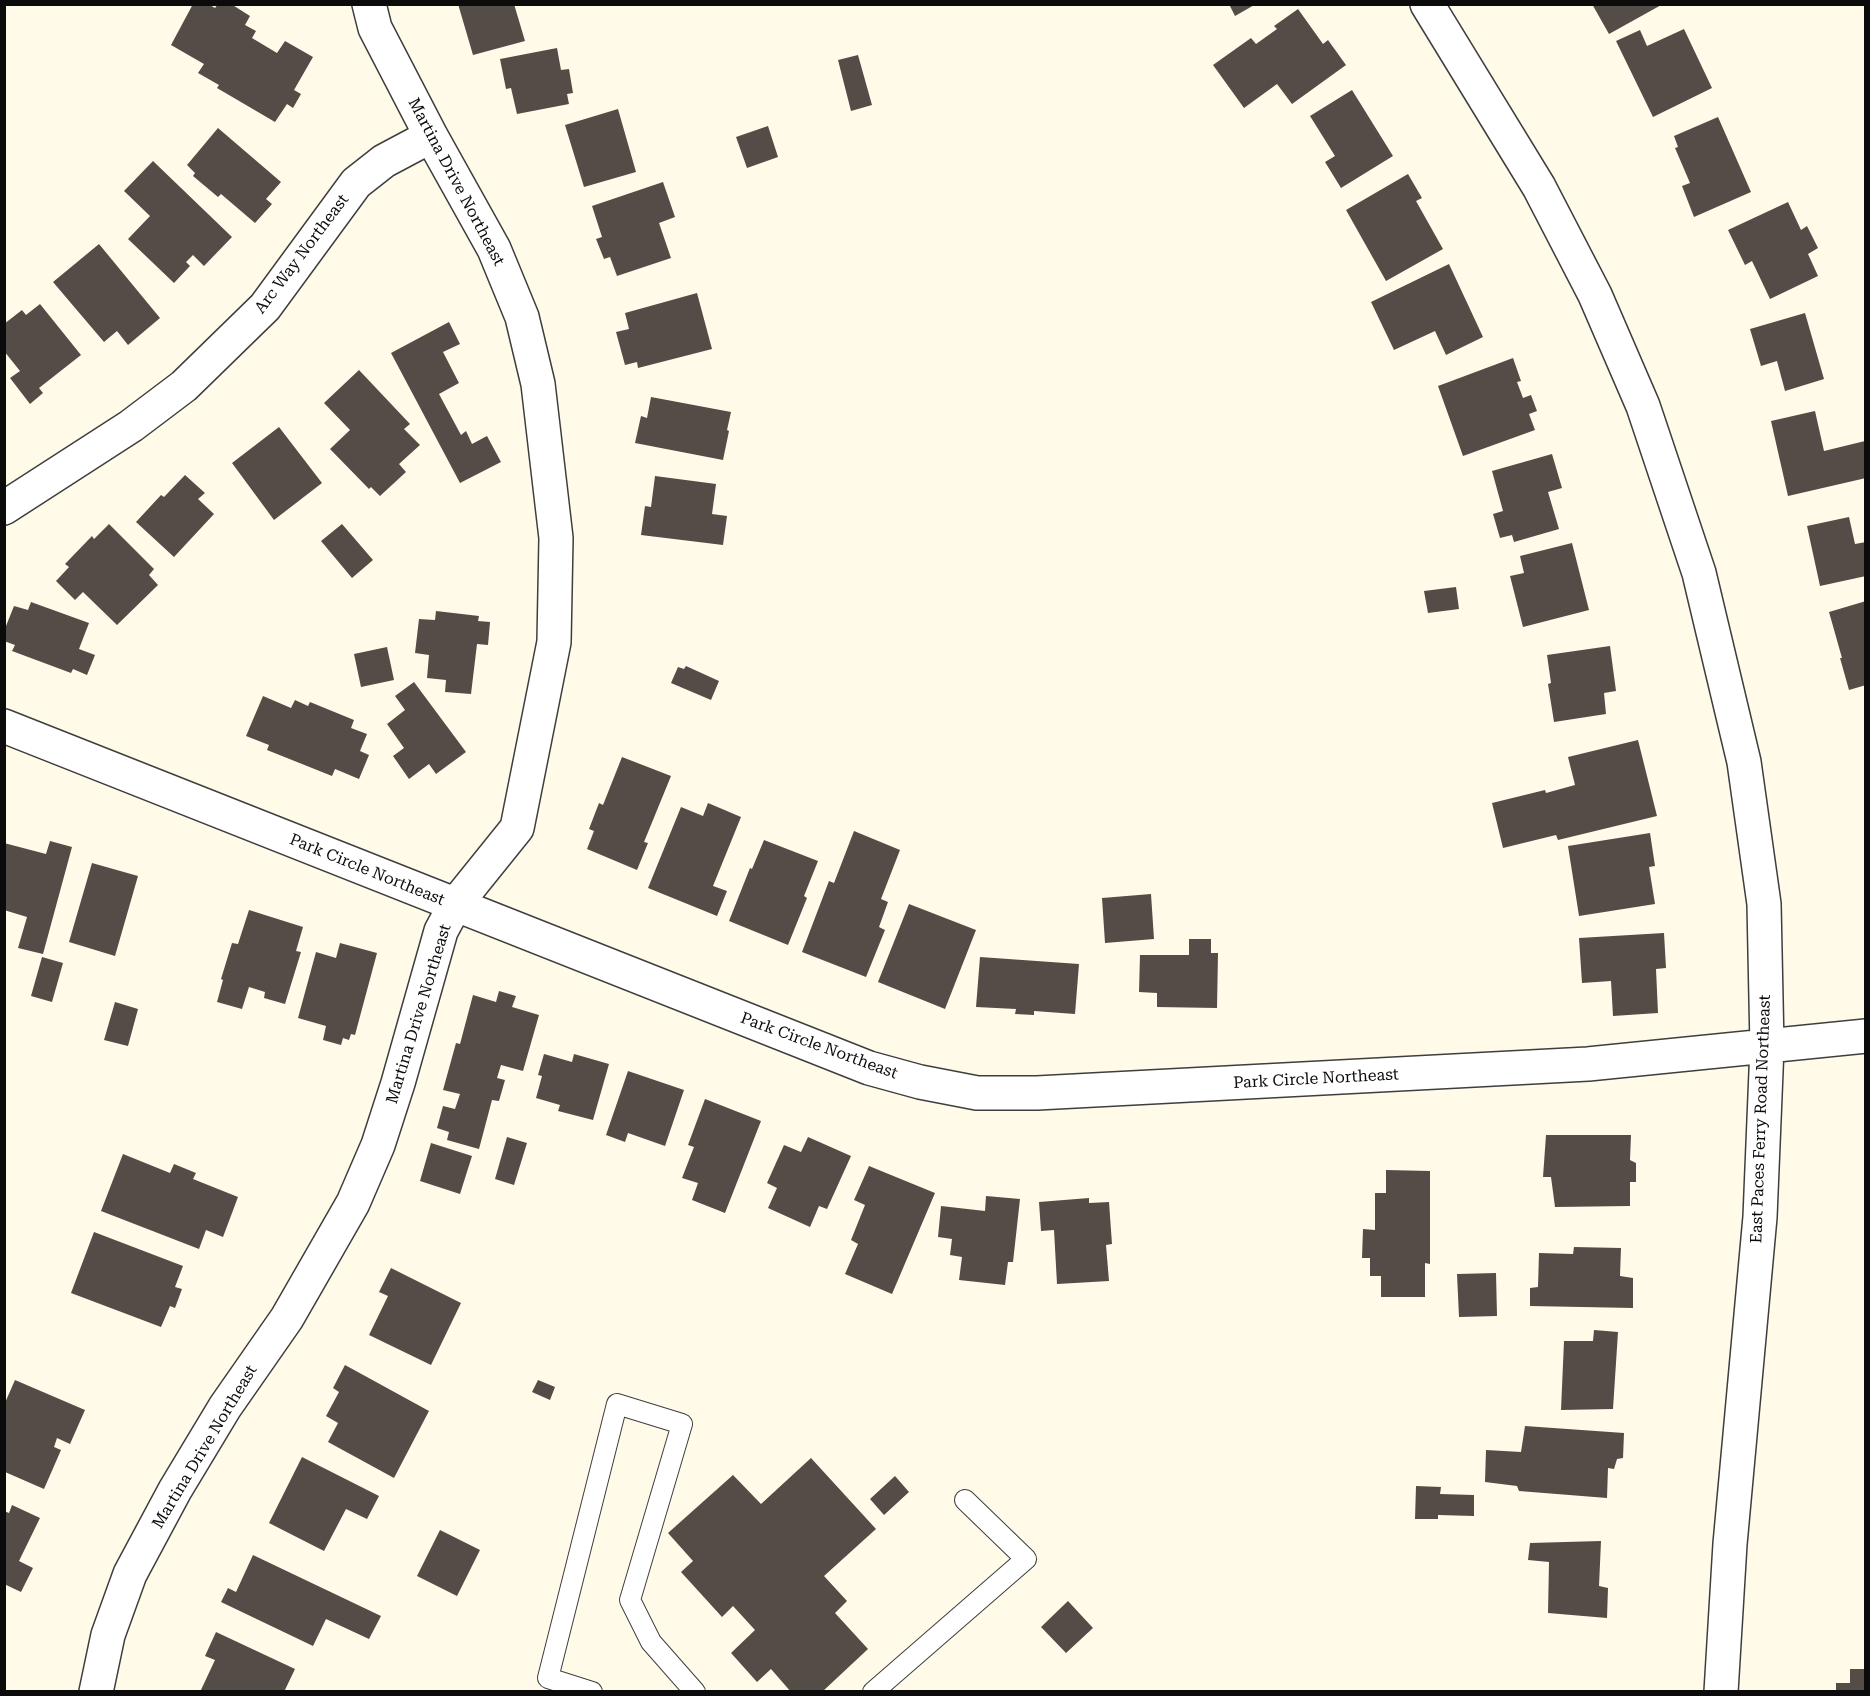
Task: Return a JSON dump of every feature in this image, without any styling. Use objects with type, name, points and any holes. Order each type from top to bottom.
[{"type":"street","name":"Martina Drive Northeast","points":[[96,1692],[108,1635],[130,1574],[175,1490],[225,1407],[287,1318],[352,1203],[378,1146],[441,931],[455,905],[517,828],[554,642],[556,538],[538,384],[522,317],[494,249],[431,136],[375,28],[369,4]]},
{"type":"street","name":"East Paces Ferry Road Northeast","points":[[1427,4],[1539,187],[1595,295],[1643,406],[1699,573],[1744,762],[1764,904],[1767,1047],[1760,1218],[1730,1544],[1721,1692]]},
{"type":"street","name":"Arc Way Northeast","points":[[4,508],[131,426],[184,387],[265,307],[356,183],[384,161],[431,136]]},
{"type":"street","name":"Park Circle Northeast","points":[[4,726],[869,1068],[920,1082],[977,1093],[1037,1093],[1588,1064],[1866,1036]]},
{"type":"lane","points":[[592,1692],[548,1678],[617,1404],[682,1424],[630,1600],[651,1642],[689,1689]]},
{"type":"lane","points":[[873,1692],[1026,1559],[965,1500]]},
{"type":"building","points":[[193,4],[208,4],[215,8],[218,4],[231,4],[250,16],[245,25],[256,31],[252,38],[277,53],[285,41],[313,57],[294,90],[301,94],[293,108],[287,104],[275,122],[217,88],[219,85],[198,73],[204,64],[171,45]]},
{"type":"building","points":[[458,4],[514,4],[525,41],[473,55]]},
{"type":"building","points":[[1229,4],[1256,4],[1235,16]]},
{"type":"building","points":[[1592,4],[1663,4],[1609,34]]},
{"type":"building","points":[[1298,9],[1323,44],[1328,40],[1346,65],[1292,104],[1277,84],[1244,108],[1213,65],[1251,38],[1256,44],[1277,29],[1274,26]]},
{"type":"building","points":[[1684,29],[1712,88],[1653,117],[1616,41],[1640,30],[1647,46]]},
{"type":"building","points":[[557,48],[561,70],[569,69],[573,93],[567,94],[569,104],[517,114],[511,88],[506,89],[500,59]]},
{"type":"building","points":[[858,55],[872,105],[851,111],[838,60]]},
{"type":"building","points":[[1352,90],[1393,156],[1341,188],[1325,162],[1335,156],[1310,116]]},
{"type":"building","points":[[618,109],[636,172],[584,187],[565,125]]},
{"type":"building","points":[[1718,117],[1751,192],[1694,217],[1682,186],[1690,183],[1675,148],[1678,147],[1674,136]]},
{"type":"building","points":[[768,126],[778,157],[747,168],[736,137]]},
{"type":"building","points":[[218,128],[281,182],[266,199],[272,204],[255,223],[221,194],[218,197],[193,176],[195,173],[187,165]]},
{"type":"building","points":[[153,161],[232,237],[204,266],[193,255],[186,262],[190,266],[174,283],[128,239],[150,216],[124,191]]},
{"type":"building","points":[[1408,174],[1422,198],[1416,201],[1443,249],[1386,281],[1346,210]]},
{"type":"building","points":[[663,182],[675,217],[659,223],[671,258],[617,276],[610,257],[604,259],[596,239],[602,237],[592,206]]},
{"type":"building","points":[[1788,202],[1801,230],[1807,226],[1818,248],[1808,254],[1818,276],[1770,299],[1752,261],[1745,265],[1728,230]]},
{"type":"building","points":[[99,244],[160,318],[128,345],[117,331],[104,342],[53,282]]},
{"type":"building","points":[[1449,264],[1483,337],[1446,355],[1435,331],[1394,350],[1371,302]]},
{"type":"building","points":[[697,293],[712,349],[638,368],[637,362],[625,365],[616,332],[629,329],[625,313]]},
{"type":"building","points":[[40,304],[81,355],[39,388],[43,393],[30,404],[10,378],[20,371],[4,351],[4,324],[22,310],[26,315]]},
{"type":"building","points":[[1805,313],[1824,379],[1785,391],[1777,361],[1761,366],[1750,329]]},
{"type":"building","points":[[449,322],[460,344],[443,352],[459,383],[439,394],[461,435],[466,431],[472,444],[487,436],[501,462],[460,483],[391,353]]},
{"type":"building","points":[[1513,358],[1521,381],[1517,382],[1523,398],[1531,395],[1537,411],[1529,414],[1535,430],[1463,456],[1438,386]]},
{"type":"building","points":[[359,370],[410,424],[404,429],[420,445],[399,464],[406,472],[380,496],[371,487],[369,489],[330,449],[350,430],[324,403]]},
{"type":"building","points":[[651,397],[731,412],[723,460],[635,443],[641,416],[647,418]]},
{"type":"building","points":[[1815,411],[1824,451],[1865,441],[1866,478],[1788,496],[1771,421]]},
{"type":"building","points":[[279,427],[322,483],[274,520],[232,463]]},
{"type":"building","points":[[1552,454],[1562,488],[1548,492],[1559,529],[1514,542],[1512,535],[1500,538],[1493,514],[1503,511],[1492,471]]},
{"type":"building","points":[[185,475],[205,493],[198,499],[214,514],[174,557],[136,522],[161,495],[164,497]]},
{"type":"building","points":[[655,476],[716,484],[712,514],[727,516],[723,545],[641,535],[645,506],[651,507]]},
{"type":"building","points":[[1849,517],[1855,544],[1866,542],[1866,576],[1820,586],[1807,526]]},
{"type":"building","points":[[109,524],[154,569],[149,575],[158,585],[117,625],[83,592],[75,600],[56,581],[69,567],[65,564],[92,536],[94,539]]},
{"type":"building","points":[[342,524],[373,560],[352,578],[321,541]]},
{"type":"building","points":[[1572,543],[1589,610],[1523,627],[1510,576],[1524,573],[1520,556]]},
{"type":"building","points":[[1456,587],[1459,609],[1428,613],[1424,591]]},
{"type":"building","points":[[1866,601],[1866,685],[1849,690],[1829,612]]},
{"type":"building","points":[[31,602],[89,623],[79,649],[95,655],[87,675],[73,669],[71,673],[12,651],[15,645],[4,641],[4,631],[14,606],[28,610]]},
{"type":"building","points":[[436,611],[479,616],[478,621],[490,622],[488,645],[477,644],[471,694],[445,692],[446,680],[427,678],[429,655],[415,653],[419,619],[435,620]]},
{"type":"building","points":[[1610,646],[1616,691],[1604,693],[1606,714],[1554,722],[1548,684],[1551,683],[1547,655]]},
{"type":"building","points":[[387,647],[394,680],[361,687],[354,654]]},
{"type":"building","points":[[686,666],[719,681],[711,700],[671,683],[678,667],[684,669]]},
{"type":"building","points":[[414,682],[466,752],[436,774],[429,764],[409,779],[393,756],[404,748],[387,724],[405,710],[395,696]]},
{"type":"building","points":[[263,696],[291,708],[295,700],[308,706],[310,702],[354,720],[351,728],[367,734],[360,751],[369,755],[359,779],[335,769],[332,776],[267,750],[269,745],[246,736]]},
{"type":"building","points":[[1638,740],[1657,816],[1558,840],[1556,835],[1503,848],[1492,803],[1575,785],[1568,757]]},
{"type":"building","points":[[622,757],[671,776],[644,842],[648,843],[637,870],[587,849],[594,831],[589,829],[599,803],[603,805]]},
{"type":"building","points":[[708,803],[741,817],[713,886],[727,891],[717,916],[648,888],[681,807],[703,816]]},
{"type":"building","points":[[854,831],[900,850],[881,899],[888,902],[879,927],[885,930],[866,977],[802,952],[829,881],[834,883]]},
{"type":"building","points":[[1650,833],[1655,866],[1649,867],[1655,904],[1579,916],[1568,846]]},
{"type":"building","points":[[764,840],[818,861],[804,896],[807,898],[788,945],[729,921]]},
{"type":"building","points":[[50,841],[72,847],[43,954],[18,948],[27,917],[4,910],[4,843],[46,854]]},
{"type":"building","points":[[92,863],[138,876],[115,956],[69,942]]},
{"type":"building","points":[[1151,894],[1154,939],[1105,943],[1102,898]]},
{"type":"building","points":[[909,904],[976,930],[945,1009],[878,982]]},
{"type":"building","points":[[249,910],[303,927],[296,951],[301,952],[285,1004],[264,998],[265,992],[249,987],[242,1009],[217,1002],[232,943],[238,944]]},
{"type":"building","points":[[1664,933],[1666,968],[1656,969],[1658,1013],[1613,1016],[1611,981],[1582,983],[1579,938]]},
{"type":"building","points":[[1189,939],[1211,939],[1211,953],[1218,953],[1217,1008],[1157,1007],[1157,993],[1139,992],[1140,955],[1189,955]]},
{"type":"building","points":[[340,943],[377,953],[355,1035],[351,1034],[349,1040],[343,1038],[341,1045],[323,1040],[326,1026],[298,1018],[316,952],[336,958]]},
{"type":"building","points":[[42,957],[63,963],[52,1002],[31,996]]},
{"type":"building","points":[[980,957],[1079,964],[1075,1014],[1034,1011],[1034,1015],[1015,1014],[1016,1009],[976,1007]]},
{"type":"building","points":[[499,991],[516,996],[512,1007],[539,1015],[523,1071],[501,1065],[497,1078],[505,1080],[499,1101],[492,1100],[479,1149],[447,1140],[449,1132],[437,1128],[443,1106],[455,1109],[460,1094],[443,1090],[456,1043],[460,1044],[473,995],[496,1002]]},
{"type":"building","points":[[115,1002],[138,1009],[128,1046],[104,1040]]},
{"type":"building","points":[[544,1054],[572,1062],[574,1054],[609,1064],[593,1120],[558,1111],[560,1105],[536,1098],[542,1076],[538,1075]]},
{"type":"building","points":[[628,1071],[684,1090],[665,1146],[628,1133],[625,1142],[606,1135]]},
{"type":"building","points":[[705,1099],[761,1121],[725,1213],[692,1200],[698,1183],[682,1178],[694,1147],[688,1145]]},
{"type":"building","points":[[1546,1135],[1631,1135],[1630,1160],[1636,1163],[1636,1182],[1630,1182],[1630,1206],[1555,1207],[1551,1177],[1543,1177]]},
{"type":"building","points":[[507,1137],[527,1143],[514,1185],[495,1179]]},
{"type":"building","points":[[808,1137],[851,1156],[827,1209],[819,1206],[810,1227],[768,1208],[777,1188],[767,1183],[784,1145],[801,1152]]},
{"type":"building","points":[[431,1143],[472,1156],[460,1194],[420,1181]]},
{"type":"building","points":[[123,1154],[170,1173],[174,1164],[196,1173],[193,1179],[238,1197],[223,1237],[206,1230],[199,1249],[101,1211]]},
{"type":"building","points":[[869,1166],[935,1193],[892,1294],[845,1274],[858,1244],[851,1240],[865,1205],[854,1200]]},
{"type":"building","points":[[1386,1170],[1430,1171],[1430,1264],[1425,1263],[1425,1297],[1381,1297],[1381,1276],[1370,1276],[1370,1258],[1362,1258],[1363,1229],[1375,1230],[1375,1193],[1386,1193]]},
{"type":"building","points":[[986,1196],[1020,1199],[1013,1262],[1008,1262],[1005,1285],[959,1280],[962,1257],[950,1255],[952,1239],[938,1237],[941,1206],[985,1211]]},
{"type":"building","points":[[1089,1198],[1089,1203],[1109,1202],[1112,1244],[1106,1245],[1109,1281],[1057,1284],[1054,1230],[1041,1231],[1039,1202]]},
{"type":"building","points":[[94,1232],[183,1266],[175,1287],[182,1289],[175,1308],[170,1306],[161,1327],[71,1293]]},
{"type":"building","points":[[1574,1247],[1621,1248],[1620,1276],[1633,1278],[1633,1308],[1530,1306],[1530,1288],[1538,1287],[1539,1253],[1573,1254]]},
{"type":"building","points":[[391,1268],[461,1303],[431,1365],[369,1335],[388,1296],[379,1292]]},
{"type":"building","points":[[1496,1273],[1497,1316],[1459,1317],[1457,1274]]},
{"type":"building","points":[[1594,1330],[1618,1332],[1613,1409],[1561,1410],[1564,1341],[1593,1341]]},
{"type":"building","points":[[345,1365],[429,1411],[394,1478],[328,1442],[338,1423],[326,1416],[339,1392],[333,1388]]},
{"type":"building","points":[[15,1380],[85,1410],[70,1444],[57,1438],[54,1447],[61,1450],[44,1489],[5,1472],[4,1405]]},
{"type":"building","points":[[538,1380],[555,1387],[550,1400],[532,1392]]},
{"type":"building","points":[[1525,1426],[1624,1433],[1623,1458],[1617,1459],[1614,1469],[1608,1468],[1607,1498],[1519,1491],[1517,1486],[1485,1482],[1486,1450],[1521,1452]]},
{"type":"building","points":[[302,1457],[379,1496],[367,1519],[346,1509],[324,1551],[269,1523]]},
{"type":"building","points":[[811,1458],[876,1529],[824,1576],[847,1601],[835,1613],[868,1649],[822,1692],[791,1692],[771,1669],[757,1682],[731,1653],[755,1630],[733,1606],[722,1617],[681,1572],[693,1561],[668,1533],[733,1475],[761,1504]]},
{"type":"building","points":[[895,1476],[909,1492],[884,1515],[870,1499]]},
{"type":"building","points":[[1416,1486],[1441,1487],[1440,1494],[1474,1495],[1474,1516],[1438,1515],[1438,1519],[1415,1519]]},
{"type":"building","points":[[12,1505],[40,1518],[19,1561],[33,1568],[21,1592],[4,1584],[4,1511],[9,1513]]},
{"type":"building","points":[[440,1530],[480,1550],[457,1596],[417,1576]]},
{"type":"building","points":[[1601,1541],[1599,1586],[1608,1588],[1607,1618],[1548,1613],[1549,1562],[1528,1560],[1530,1543]]},
{"type":"building","points":[[253,1555],[381,1616],[369,1639],[326,1619],[313,1646],[221,1602],[228,1588],[236,1592]]},
{"type":"building","points":[[1068,1601],[1093,1628],[1066,1653],[1041,1627]]},
{"type":"building","points":[[216,1632],[295,1669],[284,1692],[200,1692],[215,1660],[205,1656]]},
{"type":"building","points":[[1850,1669],[1866,1669],[1866,1692],[1836,1692],[1836,1683],[1850,1683]]}]
